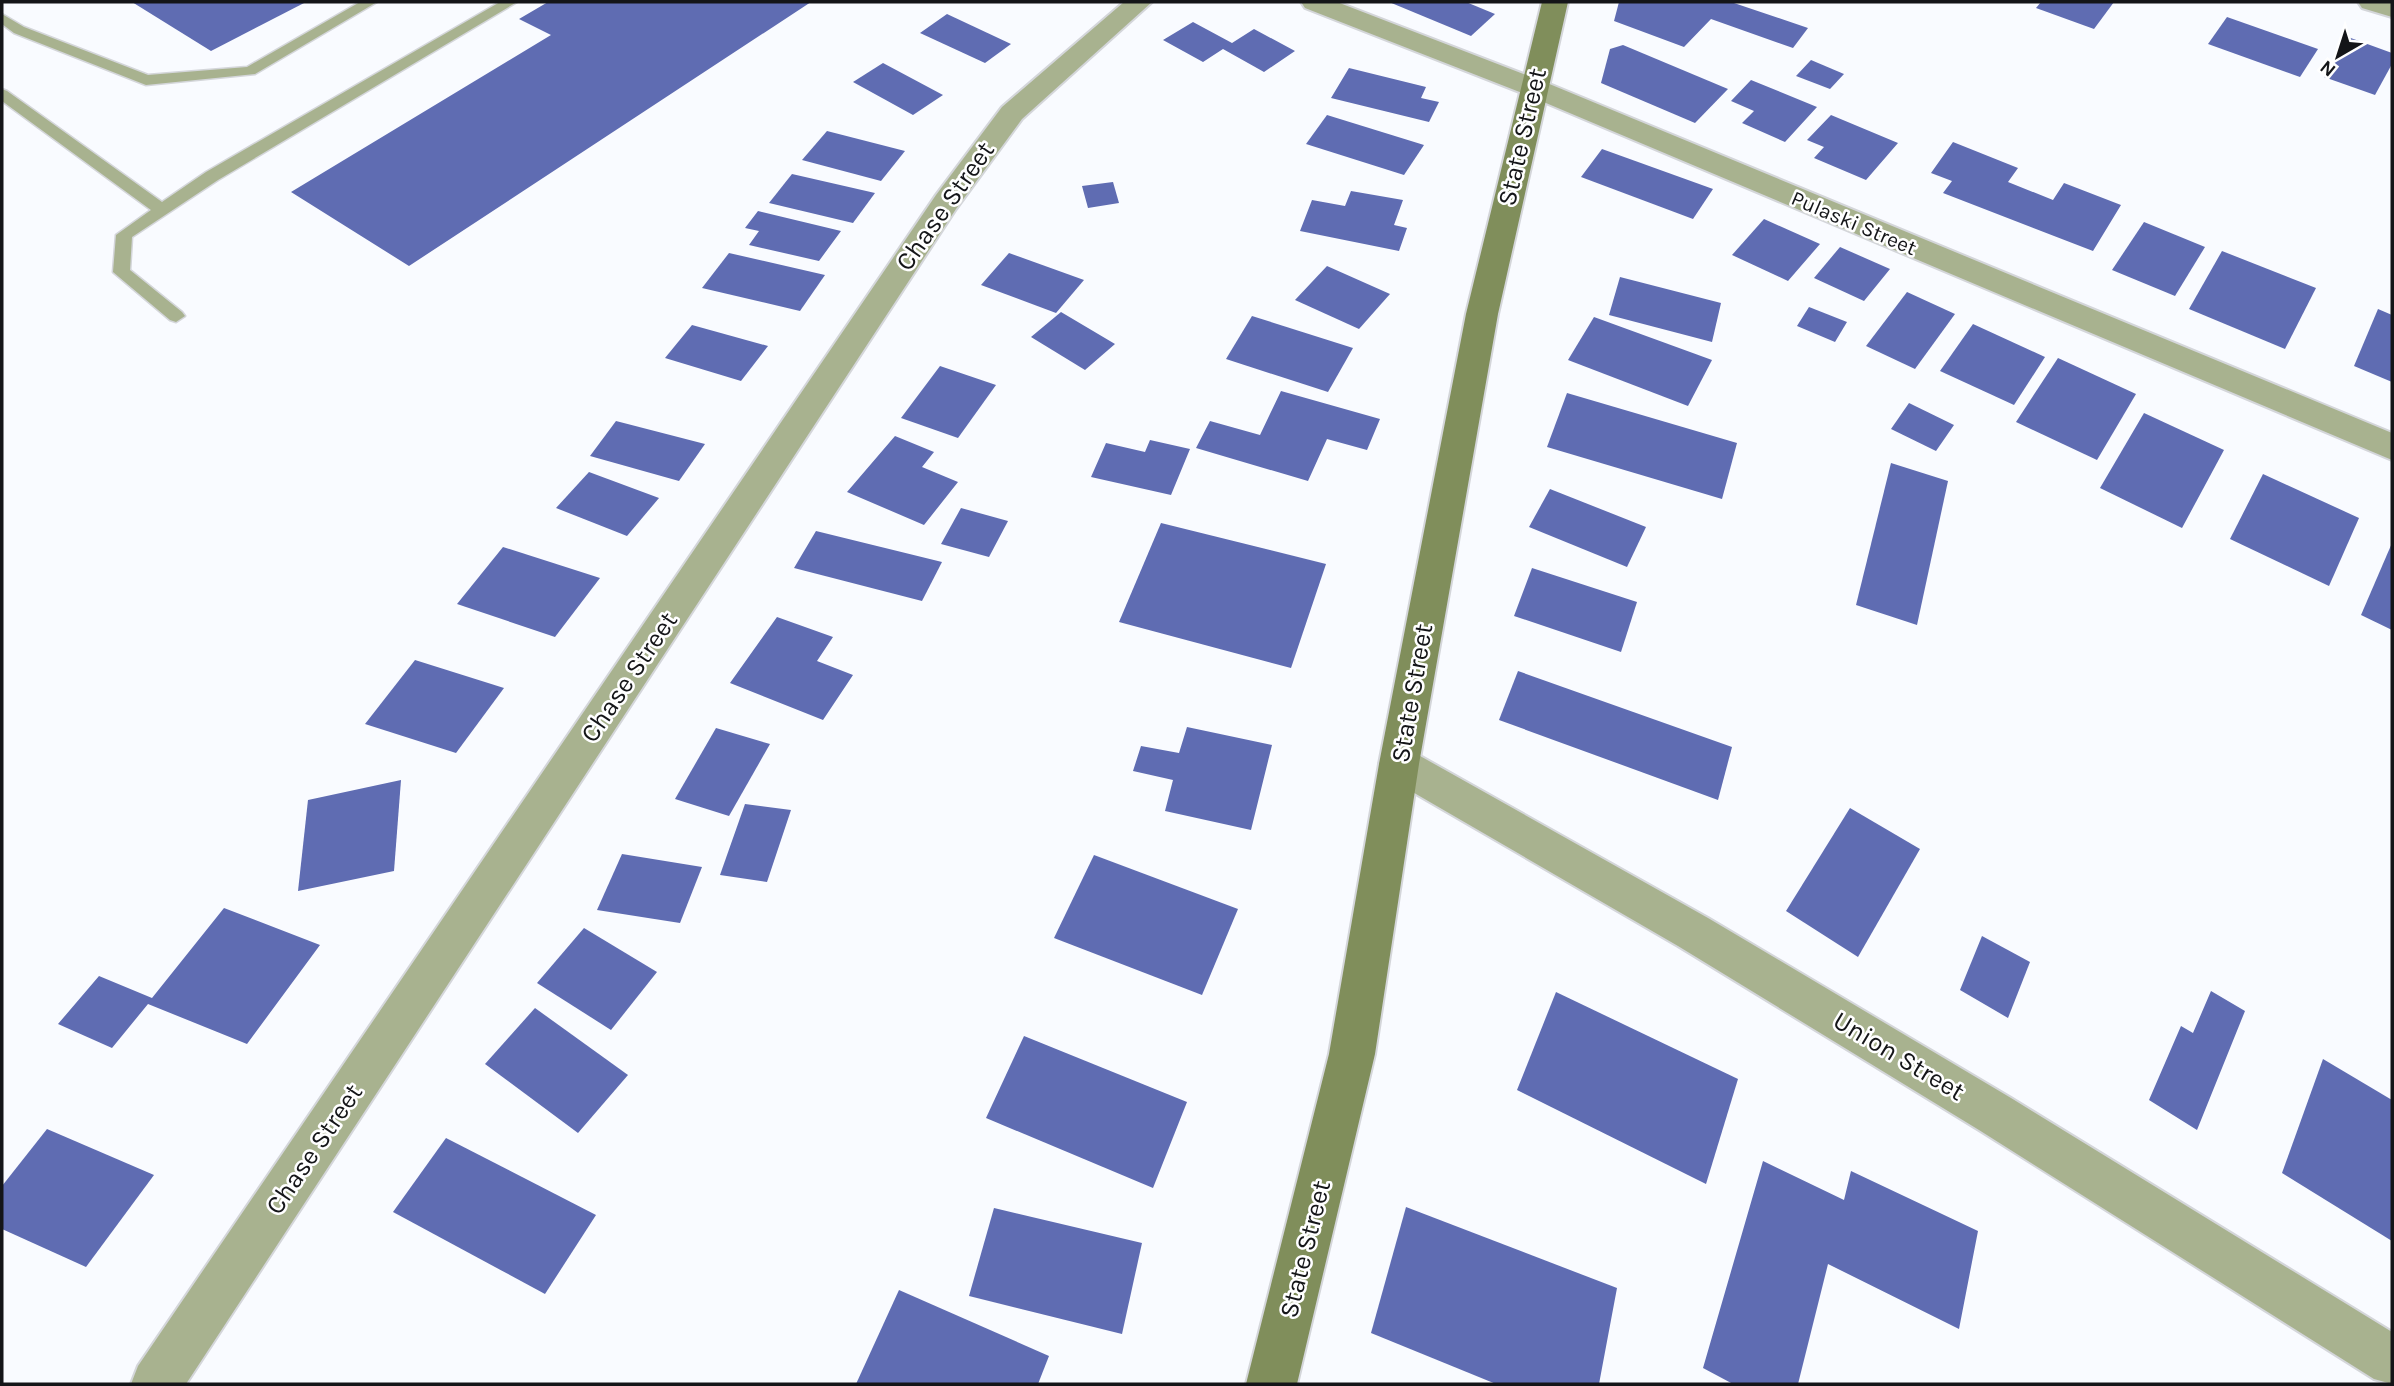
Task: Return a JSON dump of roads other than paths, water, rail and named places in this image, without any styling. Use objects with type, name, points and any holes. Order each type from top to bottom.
[{"type":"main road","name":"State Street","points":[[1271,1384],[1352,1054],[1399,764],[1482,314],[1555,2]]},
{"type":"street","name":"Chase Street","points":[[156,1384],[946,202],[1012,113],[1139,2]]},
{"type":"street","name":"Pulaski Street","points":[[1314,2],[1536,89],[2392,447]]},
{"type":"street","points":[[2371,2],[2392,9]]},
{"type":"street","name":"Union Street","points":[[1399,764],[1693,932],[1960,1093],[2392,1361]]},
{"type":"lane","points":[[2,18],[19,30],[146,80],[250,71],[370,2]]},
{"type":"lane","points":[[176,316],[121,272],[124,235],[212,176],[510,2]]},
{"type":"lane","points":[[2,94],[162,210]]}]
